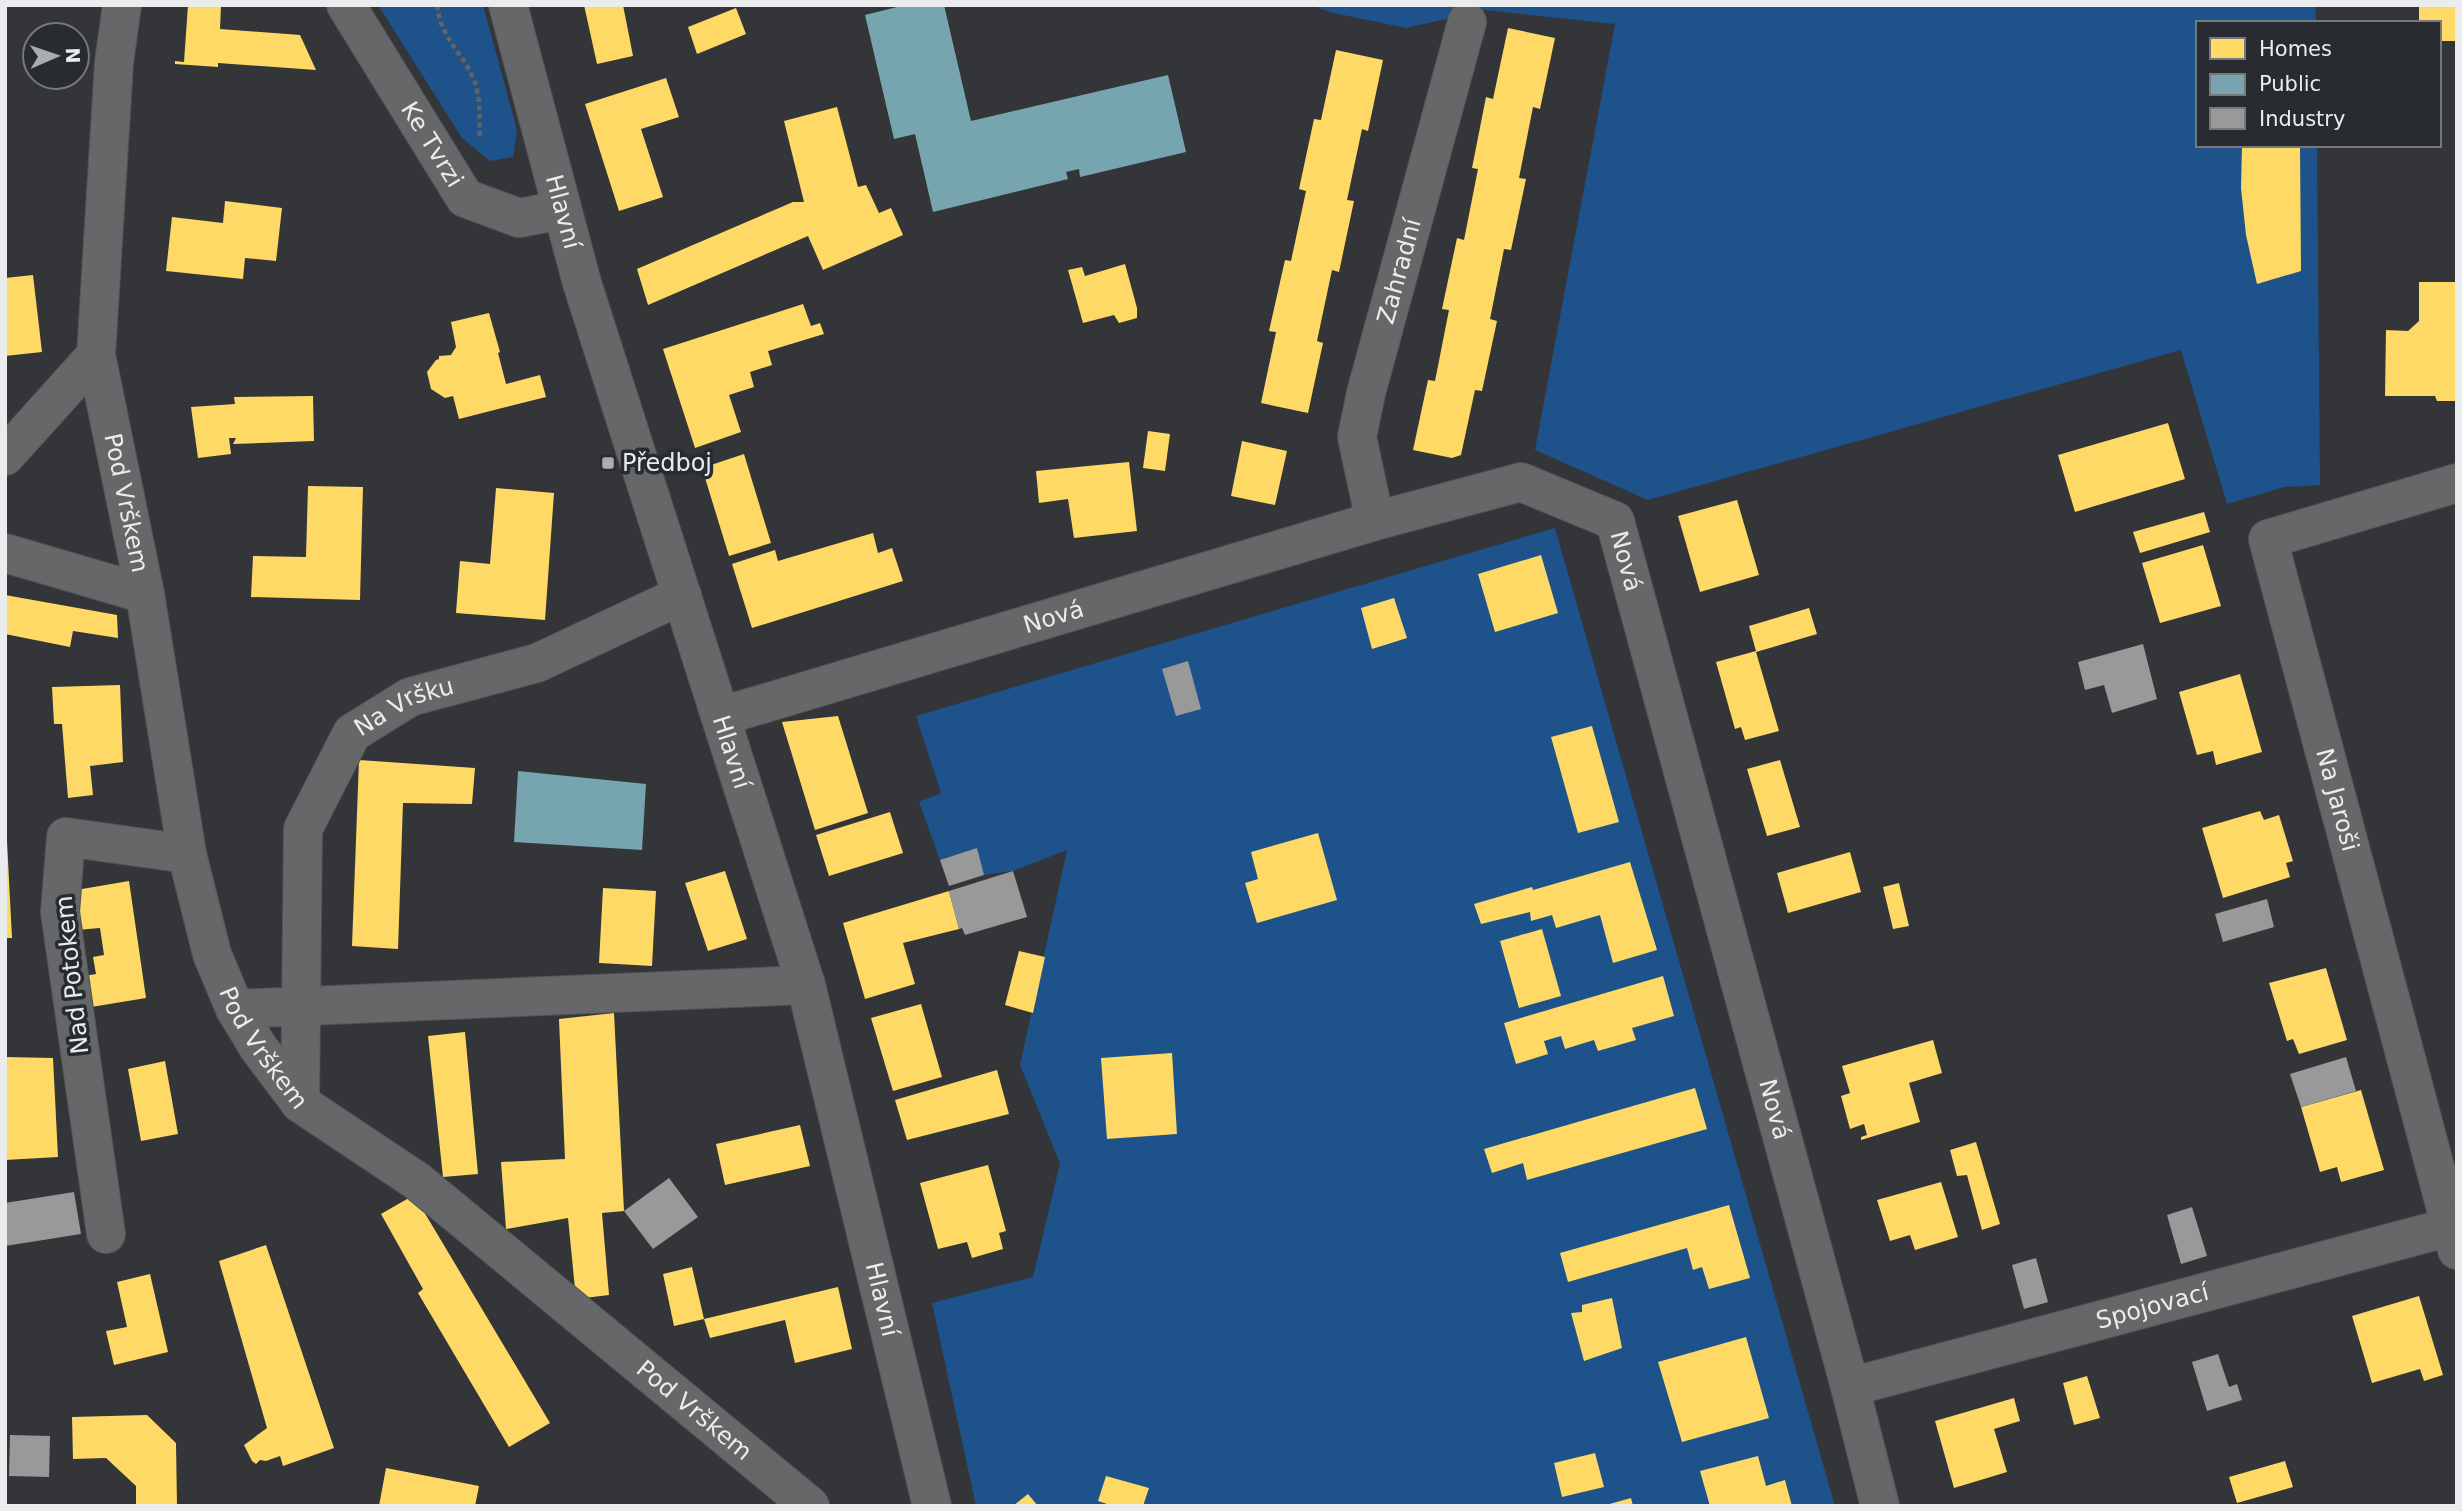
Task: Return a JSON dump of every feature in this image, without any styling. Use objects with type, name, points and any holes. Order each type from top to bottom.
[{"type":"street","name":"Pod Vrškem","points":[[122,5],[114,63],[96,355],[145,594],[187,854],[212,954],[235,1009],[258,1047],[300,1103],[416,1181],[810,1506]]},
{"type":"street","name":"Ke Tvrzi","points":[[346,5],[466,198],[519,218],[562,210]]},
{"type":"street","name":"Hlavní","points":[[508,5],[562,210],[609,371],[722,716],[806,985],[932,1506]]},
{"type":"street","name":"Zahradní","points":[[1376,521],[1357,437],[1366,393],[1467,22]]},
{"type":"street","points":[[5,456],[96,355]]},
{"type":"street","name":"Nová","points":[[722,716],[1376,521],[1521,482],[1615,521],[1880,1506]]},
{"type":"street","name":"Na Jaroši","points":[[2455,1234],[2268,539],[2457,483]]},
{"type":"street","points":[[5,553],[145,594]]},
{"type":"street","name":"Na Vršku","points":[[300,1103],[303,830],[352,733],[410,697],[537,663],[682,596]]},
{"type":"street","name":"Nad Potokem","points":[[106,1234],[60,912],[66,837],[187,854]]},
{"type":"street","points":[[235,1009],[806,985]]},
{"type":"street","name":"Spojovací","points":[[1850,1387],[2455,1234]]},
{"type":"path","points":[[437,5],[439,24],[474,80],[479,105],[480,137],[466,198]]},
{"type":"shaded area","points":[[378,5],[483,5],[517,130],[513,157],[490,161],[462,138]]},
{"type":"shaded area","points":[[1312,5],[2315,5],[2316,21],[2196,21],[2196,147],[2317,147],[2320,485],[2284,487],[2227,504],[2181,350],[1648,500],[1535,450],[1615,24],[1485,10],[1406,28],[1329,12]]},
{"type":"shaded area","points":[[1555,528],[1835,1506],[976,1506],[932,1303],[1033,1277],[1060,1163],[1020,1065],[1067,850],[1013,871],[984,875],[976,849],[940,860],[919,802],[941,793],[916,716]]},
{"type":"building: Homes","points":[[188,5],[221,5],[220,29],[300,35],[316,70],[218,63],[218,67],[175,64],[175,61],[184,62]]},
{"type":"building: Homes","points":[[584,5],[623,5],[633,56],[597,64]]},
{"type":"building: Homes","points":[[2419,5],[2457,5],[2457,41],[2441,41],[2441,21],[2419,21]]},
{"type":"building: Homes","points":[[736,8],[746,34],[697,54],[688,27]]},
{"type":"building: Homes","points":[[1508,28],[1555,38],[1540,109],[1533,107],[1519,178],[1526,179],[1511,250],[1504,249],[1490,319],[1497,321],[1482,391],[1475,390],[1461,455],[1452,458],[1413,450],[1428,380],[1435,381],[1449,310],[1442,309],[1457,238],[1464,240],[1478,169],[1472,168],[1486,97],[1493,99]]},
{"type":"building: Homes","points":[[1336,50],[1383,60],[1368,131],[1362,129],[1347,200],[1354,201],[1339,272],[1332,270],[1317,341],[1323,343],[1308,413],[1261,403],[1276,332],[1269,331],[1285,260],[1291,261],[1306,191],[1299,189],[1314,119],[1321,120]]},
{"type":"building: Homes","points":[[666,78],[679,117],[641,129],[663,197],[619,211],[585,104]]},
{"type":"building: Homes","points":[[837,107],[858,187],[866,185],[879,213],[891,208],[903,235],[823,270],[808,236],[648,305],[637,269],[793,202],[804,202],[784,121]]},
{"type":"building: Homes","points":[[2242,147],[2300,147],[2301,271],[2257,284],[2246,235],[2241,188]]},
{"type":"building: Homes","points":[[225,201],[282,208],[276,261],[245,258],[243,279],[166,271],[172,217],[223,223]]},
{"type":"building: Homes","points":[[1125,264],[1137,308],[1137,318],[1119,323],[1114,315],[1083,323],[1068,270],[1082,267],[1085,276]]},
{"type":"building: Homes","points":[[33,275],[42,352],[5,356],[5,278]]},
{"type":"building: Homes","points":[[2419,282],[2457,282],[2457,401],[2437,401],[2435,396],[2385,396],[2386,330],[2408,331],[2419,321]]},
{"type":"building: Homes","points":[[803,304],[811,326],[820,323],[824,334],[768,351],[772,365],[750,372],[754,387],[729,395],[741,432],[695,448],[663,349]]},
{"type":"building: Homes","points":[[489,313],[506,384],[540,375],[546,397],[459,419],[453,396],[445,398],[431,389],[427,372],[439,356],[451,355],[456,347],[451,322]]},
{"type":"building: Homes","points":[[313,396],[314,441],[233,444],[236,438],[229,438],[231,454],[198,458],[191,407],[235,404],[234,397]]},
{"type":"building: Homes","points":[[2168,423],[2185,479],[2075,512],[2058,455]]},
{"type":"building: Homes","points":[[1148,431],[1170,434],[1165,471],[1143,468]]},
{"type":"building: Homes","points":[[1242,441],[1287,451],[1275,505],[1231,496]]},
{"type":"building: Homes","points":[[744,454],[771,543],[729,556],[702,468]]},
{"type":"building: Homes","points":[[1129,462],[1137,531],[1074,538],[1068,499],[1039,503],[1036,471]]},
{"type":"building: Homes","points":[[308,486],[363,487],[360,600],[251,597],[253,556],[306,557]]},
{"type":"building: Homes","points":[[496,488],[554,493],[545,620],[456,613],[460,561],[490,564]]},
{"type":"building: Homes","points":[[1737,500],[1759,575],[1700,592],[1678,516]]},
{"type":"building: Homes","points":[[2204,512],[2210,532],[2140,553],[2133,532]]},
{"type":"building: Homes","points":[[873,533],[878,553],[892,548],[903,581],[752,628],[732,564],[775,550],[778,561]]},
{"type":"building: Homes","points":[[2203,545],[2221,606],[2160,623],[2142,563]]},
{"type":"building: Homes","points":[[1541,555],[1558,613],[1495,632],[1478,574]]},
{"type":"building: Homes","points":[[5,595],[117,615],[118,638],[73,631],[70,647],[5,634]]},
{"type":"building: Homes","points":[[1394,598],[1407,638],[1372,649],[1361,608]]},
{"type":"building: Homes","points":[[1809,608],[1817,634],[1756,652],[1779,731],[1745,740],[1741,727],[1735,729],[1716,662],[1756,651],[1749,626]]},
{"type":"building: Homes","points":[[2240,674],[2262,752],[2216,765],[2213,751],[2197,755],[2179,692]]},
{"type":"building: Homes","points":[[120,685],[123,762],[90,766],[93,795],[68,798],[62,724],[54,724],[52,687]]},
{"type":"building: Homes","points":[[838,716],[868,813],[815,830],[782,722]]},
{"type":"building: Homes","points":[[1592,726],[1619,822],[1578,833],[1551,737]]},
{"type":"building: Homes","points":[[359,760],[475,768],[472,804],[403,803],[398,949],[352,946]]},
{"type":"building: Homes","points":[[1780,760],[1800,827],[1767,836],[1747,769]]},
{"type":"building: Homes","points":[[2260,811],[2264,820],[2279,815],[2293,861],[2286,863],[2290,877],[2223,898],[2202,828]]},
{"type":"building: Homes","points":[[890,812],[903,853],[829,876],[816,835]]},
{"type":"building: Homes","points":[[1318,833],[1337,900],[1257,923],[1245,883],[1258,879],[1251,852]]},
{"type":"building: Homes","points":[[7,841],[12,938],[5,938]]},
{"type":"building: Homes","points":[[1850,852],[1861,892],[1788,913],[1777,873]]},
{"type":"building: Homes","points":[[1630,862],[1657,950],[1613,963],[1600,915],[1556,928],[1552,915],[1531,921],[1530,912],[1481,924],[1474,904],[1532,887],[1533,890]]},
{"type":"building: Homes","points":[[725,871],[747,939],[708,951],[685,883]]},
{"type":"building: Homes","points":[[129,881],[146,998],[79,1009],[78,977],[96,974],[93,957],[104,955],[100,928],[77,930],[76,890]]},
{"type":"building: Homes","points":[[1899,883],[1909,926],[1893,929],[1883,887]]},
{"type":"building: Homes","points":[[603,888],[656,891],[652,966],[599,963]]},
{"type":"building: Homes","points":[[949,891],[959,929],[903,943],[915,984],[865,999],[843,923]]},
{"type":"building: Homes","points":[[1542,929],[1561,996],[1519,1008],[1500,941]]},
{"type":"building: Homes","points":[[1019,951],[1045,957],[1033,1013],[1005,1005]]},
{"type":"building: Homes","points":[[2326,968],[2347,1040],[2299,1054],[2293,1039],[2287,1041],[2269,983]]},
{"type":"building: Homes","points":[[1663,976],[1674,1016],[1632,1028],[1636,1040],[1598,1051],[1594,1040],[1565,1049],[1561,1036],[1544,1041],[1548,1054],[1516,1064],[1504,1023]]},
{"type":"building: Homes","points":[[921,1004],[942,1077],[893,1091],[871,1018]]},
{"type":"building: Homes","points":[[614,1013],[624,1211],[602,1213],[609,1295],[576,1299],[568,1218],[506,1229],[501,1162],[565,1159],[559,1019]]},
{"type":"building: Homes","points":[[465,1032],[478,1174],[443,1177],[428,1036]]},
{"type":"building: Homes","points":[[1933,1040],[1942,1073],[1909,1083],[1920,1122],[1861,1140],[1861,1137],[1867,1135],[1864,1124],[1850,1129],[1841,1096],[1850,1093],[1842,1066]]},
{"type":"building: Homes","points":[[1172,1053],[1177,1134],[1107,1139],[1101,1058]]},
{"type":"building: Homes","points":[[5,1057],[53,1058],[58,1157],[5,1160]]},
{"type":"building: Homes","points":[[165,1061],[178,1134],[141,1141],[128,1069]]},
{"type":"building: Homes","points":[[997,1070],[1009,1114],[907,1140],[895,1100]]},
{"type":"building: Homes","points":[[1695,1088],[1707,1129],[1527,1180],[1523,1163],[1492,1173],[1484,1149]]},
{"type":"building: Homes","points":[[2361,1090],[2384,1170],[2341,1182],[2337,1167],[2320,1172],[2301,1107]]},
{"type":"building: Homes","points":[[800,1125],[810,1166],[725,1185],[716,1144]]},
{"type":"building: Homes","points":[[1976,1142],[2000,1224],[1982,1230],[1967,1175],[1957,1176],[1950,1150]]},
{"type":"building: Homes","points":[[988,1165],[1006,1231],[999,1233],[1003,1249],[972,1258],[967,1242],[938,1249],[920,1183]]},
{"type":"building: Homes","points":[[1941,1182],[1958,1237],[1915,1250],[1910,1235],[1890,1241],[1877,1200]]},
{"type":"building: Homes","points":[[414,1195],[550,1423],[509,1447],[418,1293],[423,1289],[381,1214]]},
{"type":"building: Homes","points":[[1729,1205],[1750,1278],[1709,1289],[1702,1267],[1693,1270],[1687,1248],[1568,1282],[1560,1253]]},
{"type":"building: Homes","points":[[266,1245],[334,1448],[283,1466],[280,1456],[266,1461],[260,1460],[256,1464],[244,1445],[267,1428],[219,1261]]},
{"type":"building: Homes","points":[[692,1267],[704,1319],[674,1326],[663,1274]]},
{"type":"building: Homes","points":[[150,1274],[168,1352],[114,1365],[106,1331],[127,1327],[117,1282]]},
{"type":"building: Homes","points":[[838,1287],[852,1349],[795,1363],[785,1320],[710,1338],[704,1319]]},
{"type":"building: Homes","points":[[2419,1296],[2443,1375],[2424,1381],[2420,1369],[2372,1383],[2352,1316]]},
{"type":"building: Homes","points":[[1612,1298],[1622,1348],[1584,1361],[1571,1313],[1582,1312],[1582,1305]]},
{"type":"building: Homes","points":[[1746,1337],[1769,1418],[1682,1442],[1658,1362]]},
{"type":"building: Homes","points":[[2087,1376],[2100,1418],[2074,1425],[2063,1383]]},
{"type":"building: Homes","points":[[2014,1398],[2020,1421],[1994,1429],[2007,1472],[1954,1488],[1935,1421]]},
{"type":"building: Homes","points":[[147,1415],[176,1443],[177,1506],[136,1506],[136,1486],[106,1458],[73,1459],[72,1417]]},
{"type":"building: Homes","points":[[1595,1453],[1604,1487],[1562,1497],[1554,1463]]},
{"type":"building: Homes","points":[[1758,1456],[1766,1486],[1785,1480],[1792,1506],[1710,1506],[1700,1471]]},
{"type":"building: Homes","points":[[2285,1461],[2293,1487],[2237,1503],[2229,1477]]},
{"type":"building: Homes","points":[[386,1468],[479,1486],[475,1506],[379,1506]]},
{"type":"building: Homes","points":[[1106,1476],[1149,1488],[1143,1506],[1113,1506],[1098,1501]]},
{"type":"building: Homes","points":[[1028,1494],[1038,1506],[1013,1506]]},
{"type":"building: Homes","points":[[1631,1498],[1633,1506],[1606,1506],[1606,1505]]},
{"type":"building: Public","points":[[905,5],[944,5],[971,121],[1168,75],[1186,152],[1080,177],[1079,169],[1066,172],[1068,179],[933,212],[915,134],[894,139],[865,15]]},
{"type":"building: Public","points":[[518,771],[646,784],[642,850],[514,842]]},
{"type":"building: Industry","points":[[2143,644],[2157,699],[2112,713],[2104,685],[2085,690],[2078,662]]},
{"type":"building: Industry","points":[[1188,661],[1201,709],[1176,716],[1162,669]]},
{"type":"building: Industry","points":[[977,848],[984,875],[949,886],[940,860]]},
{"type":"building: Industry","points":[[1013,871],[1027,917],[965,935],[962,928],[959,929],[949,891]]},
{"type":"building: Industry","points":[[2267,899],[2274,927],[2223,942],[2215,914]]},
{"type":"building: Industry","points":[[2346,1057],[2356,1091],[2301,1107],[2290,1074]]},
{"type":"building: Industry","points":[[669,1178],[698,1217],[653,1249],[624,1211]]},
{"type":"building: Industry","points":[[74,1192],[81,1234],[5,1246],[5,1203]]},
{"type":"building: Industry","points":[[2192,1207],[2207,1256],[2181,1264],[2167,1215]]},
{"type":"building: Industry","points":[[2036,1258],[2048,1302],[2024,1309],[2012,1265]]},
{"type":"building: Industry","points":[[2218,1354],[2229,1387],[2237,1384],[2242,1400],[2207,1411],[2192,1362]]},
{"type":"building: Industry","points":[[10,1435],[50,1436],[49,1477],[9,1476]]},
{"type":"place","name":"Předboj","points":[[608,463]]}]
